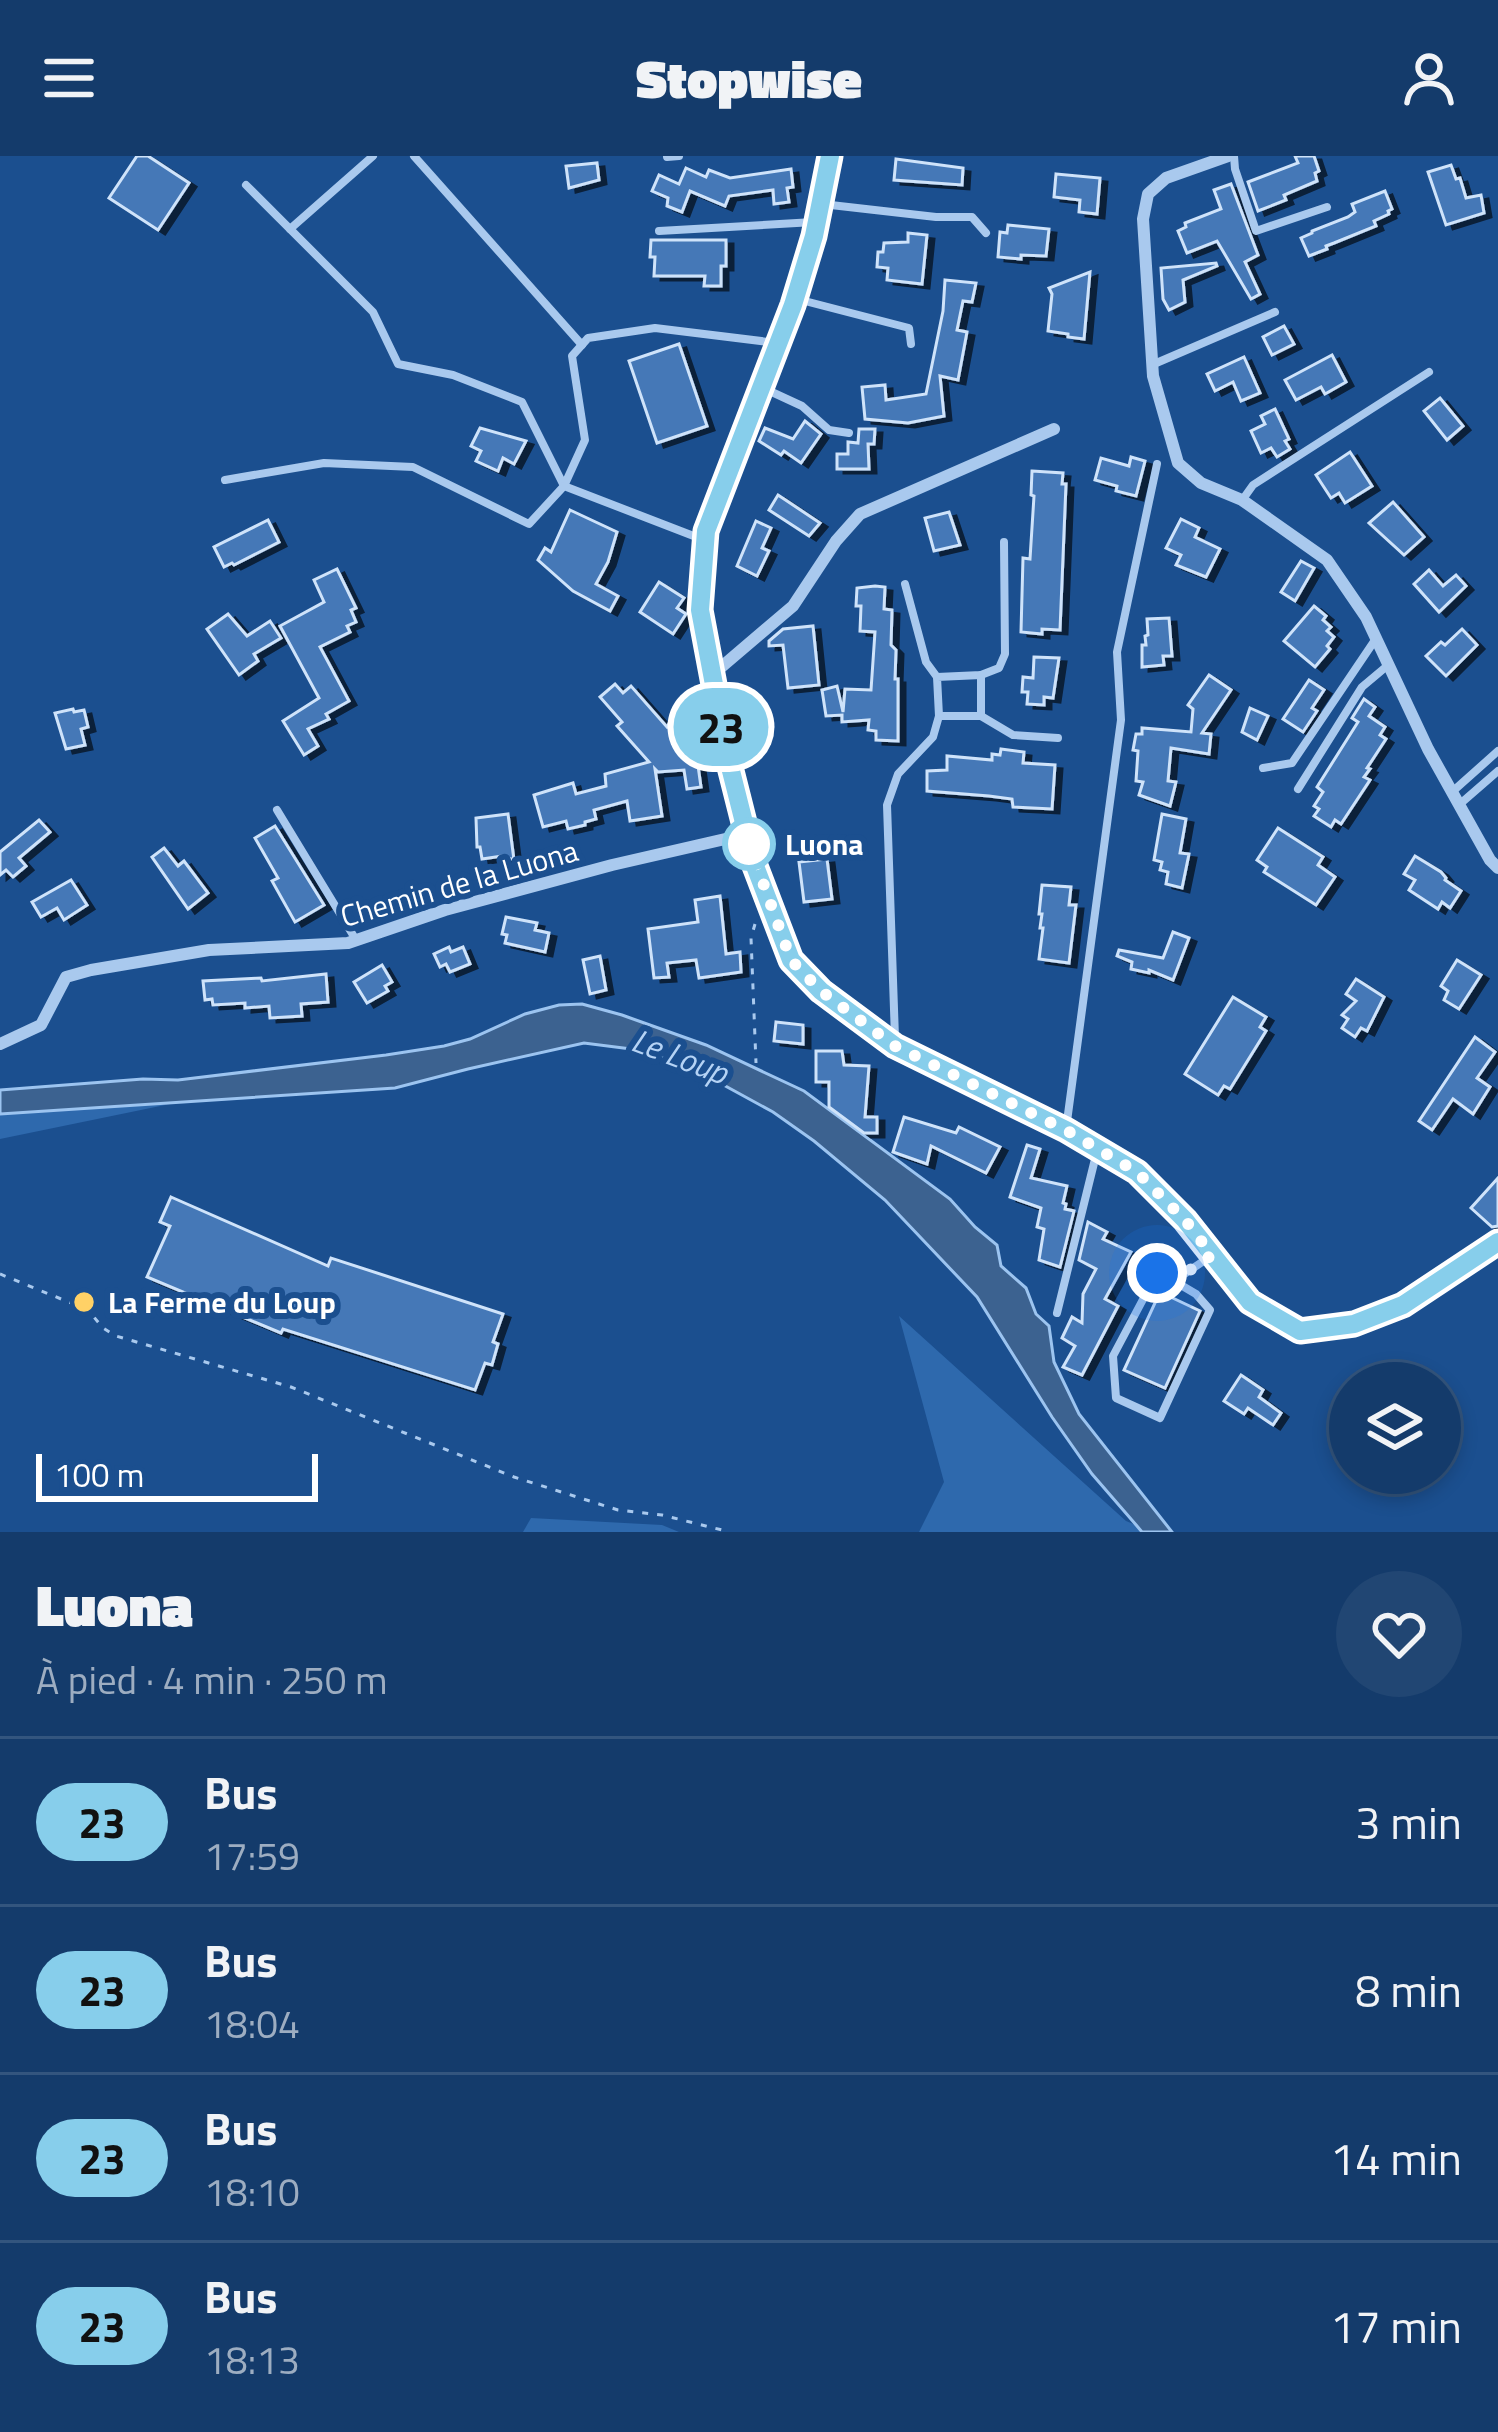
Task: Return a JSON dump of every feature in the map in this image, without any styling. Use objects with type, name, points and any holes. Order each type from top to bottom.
[{"type":"street","points":[[1231,156],[1166,178],[1148,194],[1144,265],[1153,376],[1178,463],[1201,483],[1242,500],[1327,560],[1366,617],[1428,749],[1498,868]]},
{"type":"street","points":[[824,157],[818,213],[795,298],[704,540],[700,610],[755,866],[791,960],[821,991],[895,1046],[1066,1130],[1137,1172],[1185,1220],[1250,1302],[1300,1331],[1354,1324],[1403,1305],[1498,1241]]},
{"type":"street","points":[[711,676],[794,606],[836,541],[860,514],[1054,429]]},
{"type":"street","name":"Chemin de la Luona","points":[[0,1044],[41,1025],[66,977],[91,970],[208,950],[348,943],[466,904],[747,835]]},
{"type":"lane","points":[[290,229],[373,156]]},
{"type":"lane","points":[[414,156],[582,345]]},
{"type":"lane","points":[[668,157],[679,156]]},
{"type":"lane","points":[[1231,156],[1256,231],[1327,207]]},
{"type":"lane","points":[[246,185],[373,312],[398,364],[453,375],[522,402],[564,486],[704,540]]},
{"type":"lane","points":[[659,231],[818,213],[972,217],[986,233]]},
{"type":"lane","points":[[795,298],[909,328],[911,344]]},
{"type":"lane","points":[[1152,364],[1275,312]]},
{"type":"lane","points":[[225,480],[324,464],[413,467],[529,524],[564,486],[584,440],[572,356],[588,338],[655,328],[778,343]]},
{"type":"lane","points":[[1242,500],[1253,485],[1430,372]]},
{"type":"lane","points":[[761,387],[802,406],[830,430],[849,433]]},
{"type":"lane","points":[[1066,1130],[1120,720],[1117,652],[1157,464]]},
{"type":"lane","points":[[937,677],[981,675],[999,668],[1005,654],[1004,542]]},
{"type":"lane","points":[[895,1046],[887,806],[898,774],[933,737],[939,716],[937,677],[926,662],[904,584]]},
{"type":"lane","points":[[1263,768],[1292,763],[1376,639]]},
{"type":"lane","points":[[1298,789],[1362,687],[1388,664]]},
{"type":"lane","points":[[981,675],[981,716]]},
{"type":"lane","points":[[939,716],[981,716],[1013,735],[1058,738]]},
{"type":"lane","points":[[1456,798],[1498,751]]},
{"type":"lane","points":[[1456,798],[1498,771]]},
{"type":"lane","points":[[277,810],[356,940]]},
{"type":"lane","points":[[1058,1312],[1098,1149]]},
{"type":"lane","points":[[1174,1281],[1212,1255]]},
{"type":"lane","points":[[1157,1273],[1174,1281],[1196,1294],[1210,1310],[1160,1418],[1116,1398],[1113,1356],[1157,1273]]},
{"type":"path","points":[[755,921],[751,938],[756,1063]]},
{"type":"path","points":[[0,1274],[88,1310],[116,1336],[291,1387],[514,1477],[618,1510],[730,1532]]},
{"type":"shaded area","points":[[170,1104],[0,1139],[0,1114]]},
{"type":"shaded area","points":[[899,1316],[1126,1521],[1153,1532],[919,1532],[944,1482]]},
{"type":"shaded area","points":[[531,1518],[662,1525],[679,1532],[523,1532]]},
{"type":"water","name":"Le Loup","points":[[582,1004],[706,1045],[804,1091],[950,1199],[997,1245],[1001,1266],[1026,1288],[1036,1314],[1049,1326],[1054,1362],[1079,1414],[1172,1532],[1142,1532],[1092,1474],[977,1297],[885,1200],[773,1112],[685,1064],[639,1050],[584,1043],[395,1088],[0,1114],[0,1090],[178,1080],[386,1055],[444,1046],[525,1014]]},
{"type":"building","points":[[137,156],[148,156],[189,183],[158,230],[109,198]]},
{"type":"building","points":[[1295,156],[1314,156],[1317,181],[1258,211],[1248,182],[1298,163]]},
{"type":"building","points":[[896,159],[963,168],[962,185],[894,180]]},
{"type":"building","points":[[597,163],[599,180],[569,188],[566,166]]},
{"type":"building","points":[[1451,165],[1466,198],[1481,195],[1484,213],[1446,225],[1428,172]]},
{"type":"building","points":[[686,168],[706,177],[709,170],[730,178],[791,169],[793,187],[787,188],[789,202],[774,204],[773,190],[729,196],[725,206],[690,191],[682,212],[667,206],[668,198],[652,191],[659,175],[679,184]]},
{"type":"building","points":[[1056,174],[1100,178],[1097,214],[1079,212],[1080,200],[1054,197]]},
{"type":"building","points":[[1231,184],[1258,255],[1245,262],[1260,294],[1251,299],[1217,241],[1187,253],[1178,231],[1185,223],[1221,209],[1214,190]]},
{"type":"building","points":[[1385,191],[1392,209],[1374,221],[1376,226],[1309,256],[1301,238],[1348,217],[1355,212],[1352,204]]},
{"type":"building","points":[[1008,225],[1049,229],[1046,256],[998,257],[1000,232],[1007,233]]},
{"type":"building","points":[[908,233],[927,235],[922,284],[887,280],[888,268],[877,267],[884,243],[908,242]]},
{"type":"building","points":[[651,240],[726,240],[721,286],[704,286],[705,276],[654,276]]},
{"type":"building","points":[[1216,263],[1183,280],[1185,302],[1169,310],[1163,299],[1161,268]]},
{"type":"building","points":[[1090,272],[1084,339],[1048,331],[1049,288]]},
{"type":"building","points":[[945,280],[976,283],[972,302],[963,301],[957,330],[967,332],[958,380],[940,376],[944,416],[908,423],[865,419],[862,387],[885,385],[886,400],[926,394]]},
{"type":"building","points":[[1284,326],[1294,344],[1272,355],[1263,337]]},
{"type":"building","points":[[679,344],[707,426],[657,443],[629,361]]},
{"type":"building","points":[[1332,355],[1346,382],[1325,394],[1321,387],[1296,400],[1285,380]]},
{"type":"building","points":[[1244,357],[1260,393],[1241,401],[1233,382],[1215,391],[1207,374]]},
{"type":"building","points":[[1440,398],[1463,426],[1447,440],[1424,411]]},
{"type":"building","points":[[1275,409],[1290,449],[1277,457],[1271,448],[1261,453],[1251,431],[1265,424],[1261,416]]},
{"type":"building","points":[[805,421],[821,434],[801,463],[759,441],[765,428],[793,439]]},
{"type":"building","points":[[480,428],[526,441],[514,464],[503,458],[498,471],[476,461],[481,451],[471,446]]},
{"type":"building","points":[[859,429],[875,429],[874,444],[868,444],[869,469],[837,469],[837,454],[848,454],[848,442],[858,443]]},
{"type":"building","points":[[1350,452],[1372,486],[1345,503],[1339,493],[1331,498],[1316,475]]},
{"type":"building","points":[[1131,457],[1145,461],[1136,496],[1095,480],[1101,458],[1129,466]]},
{"type":"building","points":[[1032,471],[1063,473],[1062,484],[1066,484],[1060,630],[1042,629],[1042,634],[1021,632],[1023,558],[1030,559]]},
{"type":"building","points":[[778,495],[820,523],[809,536],[769,510]]},
{"type":"building","points":[[1393,502],[1424,537],[1404,555],[1369,523]]},
{"type":"building","points":[[570,510],[617,532],[596,584],[618,596],[610,611],[573,591],[538,560],[545,548],[551,552]]},
{"type":"building","points":[[949,512],[960,545],[934,551],[925,518]]},
{"type":"building","points":[[1181,519],[1199,528],[1195,537],[1220,549],[1206,577],[1176,565],[1181,555],[1166,548]]},
{"type":"building","points":[[268,520],[279,542],[224,567],[214,547]]},
{"type":"building","points":[[756,521],[771,528],[762,548],[769,551],[757,576],[737,566]]},
{"type":"building","points":[[1301,561],[1314,568],[1295,601],[1281,592]]},
{"type":"building","points":[[337,569],[356,608],[351,610],[356,622],[347,626],[350,632],[320,647],[349,701],[308,729],[318,746],[304,755],[283,721],[319,698],[280,626],[324,602],[314,580]]},
{"type":"building","points":[[1429,570],[1443,586],[1456,575],[1466,586],[1439,612],[1414,584]]},
{"type":"building","points":[[659,582],[684,598],[677,608],[686,614],[673,634],[640,612]]},
{"type":"building","points":[[885,587],[884,609],[892,610],[898,741],[876,740],[876,731],[868,730],[869,720],[842,722],[842,715],[826,716],[822,690],[837,686],[843,712],[845,689],[871,690],[875,632],[860,631],[861,606],[856,606],[857,588]]},
{"type":"building","points":[[1314,606],[1326,616],[1323,620],[1331,627],[1327,631],[1334,637],[1315,667],[1284,641]]},
{"type":"building","points":[[228,614],[247,636],[270,621],[281,638],[254,654],[258,661],[239,675],[207,629]]},
{"type":"building","points":[[1169,618],[1172,656],[1163,656],[1164,665],[1142,667],[1147,619]]},
{"type":"building","points":[[813,626],[819,685],[788,688],[783,645],[769,646],[769,641],[783,629]]},
{"type":"building","points":[[1462,629],[1477,645],[1446,676],[1426,656]]},
{"type":"building","points":[[1034,657],[1059,658],[1053,698],[1044,697],[1044,705],[1027,704],[1028,692],[1022,692],[1023,677],[1033,678]]},
{"type":"building","points":[[1209,675],[1231,690],[1202,733],[1211,734],[1209,754],[1171,748],[1168,781],[1176,782],[1170,806],[1139,795],[1143,782],[1136,781],[1136,734],[1142,734],[1142,728],[1191,732],[1193,709],[1188,705]]},
{"type":"building","points":[[1309,680],[1324,690],[1303,732],[1283,719]]},
{"type":"building","points":[[615,684],[623,693],[631,686],[667,727],[673,717],[693,730],[701,787],[687,789],[684,770],[655,769],[662,816],[630,821],[627,801],[594,810],[596,819],[585,825],[568,829],[566,821],[543,827],[534,795],[573,783],[576,794],[606,786],[605,774],[649,762],[617,726],[622,722],[600,697]]},
{"type":"building","points":[[1364,699],[1375,707],[1369,716],[1385,727],[1380,735],[1386,739],[1367,768],[1364,777],[1370,780],[1341,824],[1335,820],[1331,827],[1314,816],[1323,792],[1317,787],[1358,722],[1352,718]]},
{"type":"building","points":[[1250,708],[1268,716],[1257,740],[1242,732]]},
{"type":"building","points":[[84,710],[85,745],[66,749],[55,713]]},
{"type":"building","points":[[1001,749],[1024,752],[1023,763],[1055,765],[1052,809],[1013,807],[1012,799],[927,791],[927,771],[947,770],[947,756],[992,760],[992,754],[1000,755]]},
{"type":"building","points":[[508,814],[514,860],[502,856],[482,859],[476,818]]},
{"type":"building","points":[[1162,814],[1186,819],[1180,853],[1189,854],[1182,888],[1166,884],[1168,872],[1160,870],[1162,862],[1154,860]]},
{"type":"building","points":[[39,820],[50,832],[19,858],[26,866],[13,877],[6,870],[0,875],[0,852]]},
{"type":"building","points":[[275,826],[324,905],[295,922],[255,838]]},
{"type":"building","points":[[1278,828],[1323,857],[1318,865],[1335,877],[1316,905],[1264,872],[1267,867],[1257,860]]},
{"type":"building","points":[[164,848],[178,866],[184,861],[208,893],[188,909],[152,857]]},
{"type":"building","points":[[1415,856],[1461,891],[1450,908],[1442,902],[1438,909],[1409,890],[1415,880],[1404,874]]},
{"type":"building","points":[[827,859],[832,899],[804,902],[799,862]]},
{"type":"building","points":[[71,880],[87,905],[64,920],[57,908],[41,917],[32,902]]},
{"type":"building","points":[[1042,885],[1071,887],[1069,905],[1076,905],[1069,963],[1039,959]]},
{"type":"building","points":[[720,896],[726,954],[740,952],[741,972],[699,978],[696,960],[667,963],[669,977],[654,978],[648,929],[698,922],[695,900]]},
{"type":"building","points":[[506,917],[537,923],[535,930],[549,933],[545,952],[505,943]]},
{"type":"building","points":[[1173,932],[1189,938],[1173,980],[1131,969],[1132,962],[1117,956],[1119,950],[1163,958]]},
{"type":"building","points":[[449,947],[451,952],[463,947],[470,964],[450,972],[446,964],[440,967],[434,954]]},
{"type":"building","points":[[600,956],[606,990],[590,994],[583,960]]},
{"type":"building","points":[[1457,960],[1481,975],[1459,1009],[1444,1000],[1448,991],[1441,986]]},
{"type":"building","points":[[382,965],[392,982],[385,986],[388,991],[367,1003],[354,982]]},
{"type":"building","points":[[326,974],[328,1002],[301,1004],[302,1016],[270,1018],[269,1006],[213,1005],[212,999],[205,1000],[203,981]]},
{"type":"building","points":[[1356,979],[1384,997],[1367,1031],[1361,1028],[1355,1037],[1342,1028],[1348,1019],[1342,1015],[1356,1001],[1346,994]]},
{"type":"building","points":[[1233,997],[1266,1017],[1260,1027],[1266,1031],[1230,1089],[1224,1086],[1218,1095],[1185,1074]]},
{"type":"building","points":[[776,1022],[803,1025],[803,1044],[774,1041]]},
{"type":"building","points":[[1475,1037],[1495,1052],[1477,1078],[1490,1087],[1473,1114],[1453,1099],[1432,1130],[1419,1121]]},
{"type":"building","points":[[816,1051],[842,1051],[844,1065],[869,1066],[865,1117],[877,1117],[877,1133],[864,1133],[829,1107],[829,1082],[816,1082]]},
{"type":"building","points":[[904,1117],[956,1133],[959,1127],[1000,1147],[986,1173],[931,1146],[927,1164],[893,1152]]},
{"type":"building","points":[[1027,1145],[1040,1149],[1031,1178],[1067,1186],[1063,1203],[1065,1209],[1074,1211],[1060,1267],[1039,1260],[1044,1229],[1037,1227],[1041,1208],[1010,1197]]},
{"type":"building","points":[[1498,1178],[1498,1226],[1492,1227],[1471,1208]]},
{"type":"building","points":[[171,1197],[328,1266],[331,1258],[503,1314],[493,1342],[498,1344],[492,1365],[485,1363],[475,1390],[283,1329],[281,1333],[147,1277],[170,1226],[160,1222]]},
{"type":"building","points":[[1088,1222],[1107,1232],[1103,1239],[1131,1252],[1105,1299],[1118,1306],[1082,1375],[1063,1367],[1075,1346],[1062,1338],[1072,1317],[1082,1323],[1083,1294],[1096,1269],[1079,1260]]},
{"type":"building","points":[[1160,1292],[1200,1311],[1165,1388],[1124,1370]]},
{"type":"building","points":[[1241,1375],[1263,1390],[1259,1397],[1281,1413],[1273,1425],[1248,1408],[1244,1414],[1224,1401]]},
{"type":"bus line","name":"23","points":[[830,156],[814,236],[795,298],[706,531],[701,566],[700,610],[728,759],[755,866],[791,960],[821,991],[895,1046],[1066,1130],[1137,1172],[1185,1220],[1250,1302],[1300,1331],[1354,1324],[1403,1305],[1498,1242]]},
{"type":"place","name":"Luona","points":[[749,844]]},
{"type":"place","name":"La Ferme du Loup","points":[[84,1302]]},
{"type":"route","points":[[749,844],[791,960],[821,991],[895,1046],[1066,1130],[1137,1172],[1212,1255],[1174,1281],[1157,1273]]}]
